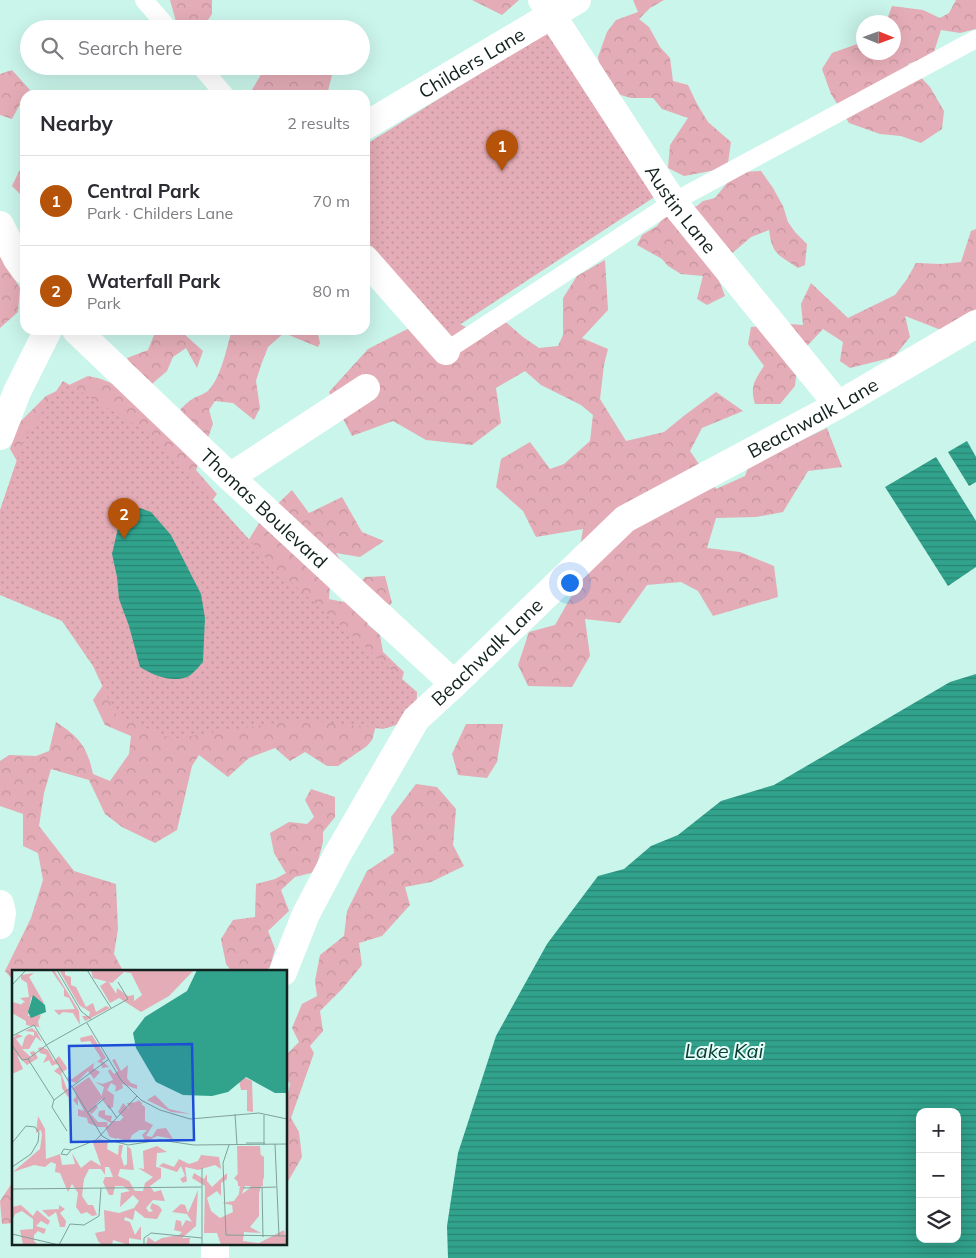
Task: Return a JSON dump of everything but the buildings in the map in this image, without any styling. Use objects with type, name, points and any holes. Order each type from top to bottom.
[{"type":"street","name":"Childers Lane","points":[[370,123],[547,7],[577,0]]},
{"type":"street","name":"Austin Lane","points":[[547,7],[673,202],[838,406]]},
{"type":"street","points":[[0,225],[20,263]]},
{"type":"street","points":[[370,264],[446,351]]},
{"type":"street","name":"Beachwalk Lane","points":[[285,970],[306,914],[416,719],[625,519],[838,406],[976,324]]},
{"type":"street","points":[[0,436],[17,392],[46,335]]},
{"type":"street","name":"Thomas Boulevard","points":[[81,335],[230,477],[454,684]]},
{"type":"street","points":[[230,477],[366,388]]},
{"type":"street","points":[[0,904],[2,913],[0,924]]},
{"type":"lane","points":[[144,0],[161,20]]},
{"type":"lane","points":[[446,351],[673,202],[976,39]]},
{"type":"lane","points":[[208,75],[221,90]]},
{"type":"green space","points":[[170,0],[212,0],[212,14],[208,20],[176,20]]},
{"type":"green space","points":[[472,0],[519,0],[502,15]]},
{"type":"green space","points":[[633,0],[664,0],[650,8],[639,19],[649,27],[660,47],[670,58],[673,81],[688,85],[708,122],[731,142],[728,163],[742,172],[761,171],[773,188],[783,206],[788,222],[807,244],[805,265],[798,268],[781,257],[774,250],[769,230],[751,237],[730,255],[716,273],[725,296],[707,305],[697,299],[703,276],[681,274],[668,266],[662,259],[637,245],[642,235],[657,226],[668,212],[697,206],[703,201],[715,198],[727,183],[721,169],[684,176],[668,168],[670,145],[688,118],[662,109],[653,98],[631,98],[614,93],[602,81],[598,57],[607,32],[616,20],[638,12]]},
{"type":"green space","points":[[956,0],[976,0],[976,29],[960,33],[941,30],[933,55],[908,64],[930,87],[944,111],[942,129],[921,143],[901,136],[880,134],[849,123],[831,94],[822,69],[832,53],[856,44],[856,60],[901,60],[901,15],[889,15],[892,6],[923,10],[940,18],[949,13]]},
{"type":"green space","points":[[546,32],[656,196],[444,335],[370,245],[370,142]]},
{"type":"green space","points":[[12,70],[30,90],[20,90],[20,104],[12,119],[0,115],[0,74]]},
{"type":"green space","points":[[261,75],[332,75],[328,90],[252,90]]},
{"type":"green space","points":[[20,169],[20,194],[12,186]]},
{"type":"green space","points":[[976,229],[976,309],[941,330],[905,316],[910,337],[894,357],[850,368],[840,361],[843,342],[823,329],[807,346],[797,369],[795,386],[780,404],[755,404],[753,388],[764,366],[748,344],[751,327],[789,324],[803,325],[801,304],[811,283],[848,318],[895,295],[916,263],[942,264],[961,262],[971,231]]},
{"type":"green space","points":[[0,256],[20,288],[18,312],[0,328]]},
{"type":"green space","points":[[605,260],[608,310],[582,338],[608,349],[600,399],[626,441],[664,432],[716,392],[743,411],[702,428],[690,451],[716,489],[745,476],[759,436],[798,442],[827,428],[842,467],[808,471],[783,512],[756,517],[716,518],[707,548],[740,552],[774,566],[778,597],[713,616],[698,591],[681,582],[647,585],[620,623],[585,619],[590,656],[572,687],[528,686],[518,665],[529,632],[555,625],[572,595],[583,529],[536,537],[523,511],[496,487],[501,459],[530,442],[550,469],[564,464],[590,441],[593,415],[581,405],[541,385],[525,371],[496,388],[501,423],[472,445],[426,440],[393,421],[352,436],[329,392],[368,349],[439,313],[475,332],[493,311],[539,348],[558,346],[563,335],[563,298],[577,276]]},
{"type":"green space","points":[[154,335],[185,335],[203,351],[197,368],[186,348],[173,357],[167,371],[153,383],[142,405],[168,431],[185,405],[208,391],[213,385],[220,370],[231,335],[282,335],[268,347],[261,365],[256,381],[260,408],[254,420],[233,403],[215,401],[209,410],[213,424],[196,470],[217,494],[204,512],[24,473],[10,449],[18,424],[46,396],[88,376],[121,387],[135,373],[127,358],[148,350]]},
{"type":"green space","points":[[289,335],[318,335],[320,343],[318,347]]},
{"type":"green space","points":[[63,381],[157,438],[276,569],[417,692],[416,719],[383,729],[300,719],[172,739],[116,715],[93,666],[62,621],[0,595],[0,510],[24,439]]},
{"type":"green space","points":[[292,490],[309,513],[342,497],[362,532],[384,541],[360,557],[336,553],[346,569],[330,584],[329,599],[343,602],[365,577],[385,576],[392,603],[367,624],[380,635],[383,652],[404,672],[398,694],[382,704],[372,740],[367,746],[338,766],[327,766],[305,752],[290,761],[275,748],[249,758],[228,777],[199,755],[192,766],[177,830],[155,843],[122,827],[105,814],[89,780],[51,769],[44,793],[39,826],[74,871],[116,884],[118,929],[114,954],[122,969],[12,970],[12,979],[5,971],[31,918],[43,880],[38,853],[23,846],[23,814],[0,806],[0,761],[9,755],[36,756],[49,751],[56,722],[81,743],[88,756],[93,774],[110,781],[129,754],[131,736],[105,725],[93,700],[106,681],[235,562],[261,520]]},
{"type":"green space","points":[[466,724],[503,724],[497,762],[487,778],[458,775],[452,754]]},
{"type":"green space","points":[[416,784],[437,787],[456,809],[453,845],[464,866],[431,882],[405,887],[410,905],[382,936],[359,943],[362,965],[320,1011],[323,1031],[310,1046],[314,1053],[291,1118],[299,1132],[302,1157],[288,1182],[288,1093],[290,1084],[288,1080],[288,1053],[299,1042],[292,1028],[302,1004],[317,996],[315,981],[320,955],[344,936],[347,911],[367,871],[394,853],[391,817]]},
{"type":"green space","points":[[311,789],[335,797],[335,817],[323,832],[323,842],[315,872],[295,877],[281,890],[289,911],[268,931],[275,949],[270,967],[266,970],[230,970],[226,964],[221,939],[233,920],[255,917],[256,884],[275,879],[286,873],[274,853],[270,833],[289,822],[307,824],[314,817],[305,800]]},
{"type":"green space","points":[[12,1183],[12,1223],[2,1224],[0,1201]]},
{"type":"water","points":[[967,441],[976,457],[976,482],[969,486],[948,452]]},
{"type":"water","points":[[936,457],[976,521],[976,567],[948,586],[885,487]]},
{"type":"water","points":[[140,508],[151,512],[171,535],[201,594],[205,618],[203,662],[191,675],[183,678],[163,678],[140,667],[129,626],[119,599],[112,554],[120,519],[127,510]]},
{"type":"water","name":"Lake Kai","points":[[976,674],[976,1258],[448,1258],[447,1226],[458,1153],[496,1036],[547,944],[598,876],[624,869],[651,846],[678,835],[721,801],[774,785],[950,682]]},
{"type":"place","name":"Central Park","points":[[502,171]]},
{"type":"place","name":"Waterfall Park","points":[[124,539]]}]
